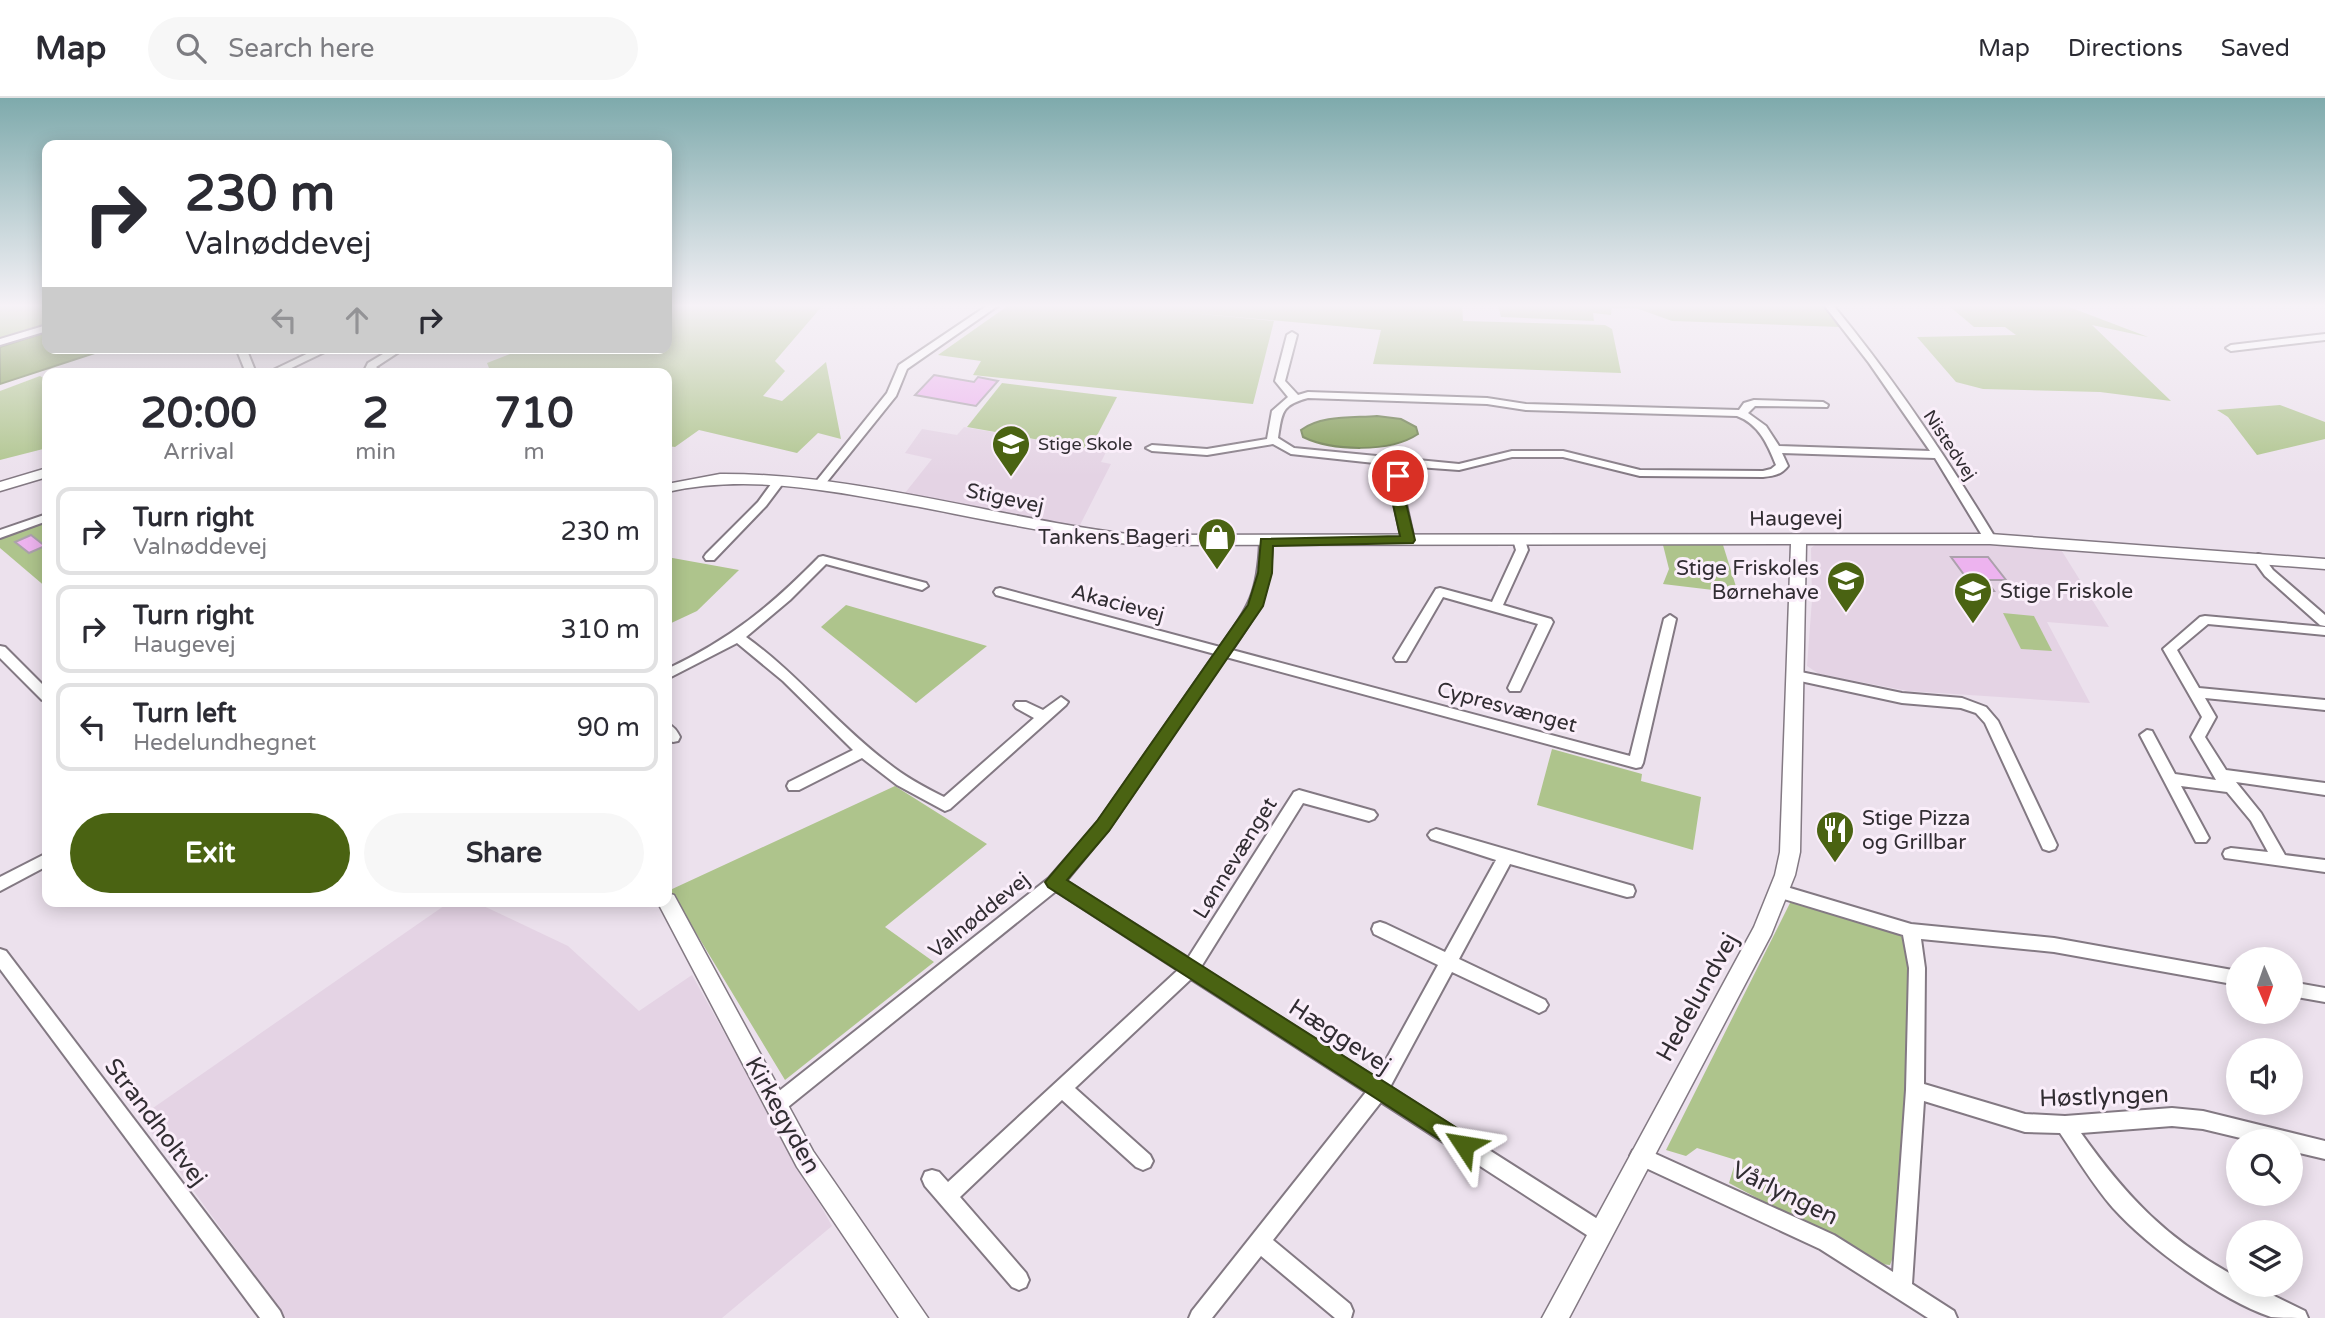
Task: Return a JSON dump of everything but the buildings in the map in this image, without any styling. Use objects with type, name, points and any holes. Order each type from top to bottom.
[{"type":"street","points":[[818,486],[892,394],[903,367],[911,362]]},
{"type":"street","points":[[1285,362],[1280,381],[1292,399]]},
{"type":"street","name":"Nistedvej","points":[[1872,362],[1937,455],[1990,539]]},
{"type":"street","points":[[1152,447],[1207,452],[1274,441],[1291,451],[1459,467],[1512,454],[1563,454],[1640,473],[1763,474],[1775,472],[1782,466],[1763,426],[1743,413],[1567,405],[1515,406],[1487,401],[1322,394],[1292,399],[1274,416],[1271,431],[1274,441]]},
{"type":"street","points":[[1743,413],[1748,405],[1754,402],[1823,405]]},
{"type":"street","points":[[1774,449],[1937,455]]},
{"type":"street","points":[[1399,462],[1397,491],[1408,540]]},
{"type":"street","points":[[0,487],[42,474]]},
{"type":"street","name":"Stigevej","points":[[672,487],[722,477],[778,482],[886,495],[1080,534],[1136,540],[1266,542]]},
{"type":"street","points":[[710,556],[762,504],[778,482]]},
{"type":"street","points":[[0,534],[42,519]]},
{"type":"street","name":"Haugevej","points":[[1266,542],[1990,539],[2325,564]]},
{"type":"street","points":[[1496,607],[1522,550],[1519,540]]},
{"type":"street","name":"Hedelundvej","points":[[1555,1318],[1764,929],[1780,891],[1790,852],[1799,540]]},
{"type":"street","name":"Valnøddevej","points":[[776,1105],[1055,882],[1103,826],[1255,606],[1265,573],[1266,542]]},
{"type":"street","points":[[2259,558],[2269,573],[2325,622]]},
{"type":"street","points":[[672,672],[739,638],[784,602],[823,560],[922,586]]},
{"type":"street","name":"Akacievej","points":[[1000,592],[1224,653]]},
{"type":"street","points":[[1401,658],[1440,592],[1546,622],[1515,688]]},
{"type":"street","name":"Cypresvænget","points":[[1224,653],[1636,763],[1670,619]]},
{"type":"street","points":[[2280,860],[2256,817],[2226,781],[2198,737],[2209,717],[2170,649],[2205,620],[2325,631]]},
{"type":"street","points":[[739,638],[784,671],[863,751],[914,789],[945,805],[1061,702]]},
{"type":"street","points":[[0,650],[42,692]]},
{"type":"street","points":[[1796,676],[1848,689],[1902,698],[1962,703],[1981,710],[1991,721],[2049,845]]},
{"type":"street","points":[[2195,692],[2325,705]]},
{"type":"street","points":[[1021,705],[1044,717]]},
{"type":"street","points":[[2147,735],[2201,838]]},
{"type":"street","points":[[794,786],[863,751]]},
{"type":"street","points":[[2170,779],[2325,789]]},
{"type":"street","name":"Lønnevænget","points":[[1190,969],[1299,796],[1369,815]]},
{"type":"street","points":[[1436,835],[1506,858],[1627,891]]},
{"type":"street","points":[[2231,854],[2325,866]]},
{"type":"street","points":[[1199,1318],[1378,1090],[1506,858]]},
{"type":"street","points":[[0,885],[42,862]]},
{"type":"street","name":"Hæggevej","points":[[1055,882],[1600,1232]]},
{"type":"street","points":[[1780,891],[1911,930],[2054,945],[2226,976]]},
{"type":"street","name":"Kirkegyden","points":[[670,907],[805,1159],[915,1318]]},
{"type":"street","points":[[1380,929],[1539,1005]]},
{"type":"street","points":[[1902,1287],[1915,1090],[1917,968],[1911,930]]},
{"type":"street","name":"Strandholtvej","points":[[0,956],[273,1318]]},
{"type":"street","points":[[947,1196],[1190,969]]},
{"type":"street","points":[[2303,991],[2325,995]]},
{"type":"street","points":[[1062,1088],[1143,1160]]},
{"type":"street","name":"Høstlyngen","points":[[1915,1090],[2025,1124],[2065,1125],[2172,1116],[2240,1129]]},
{"type":"street","points":[[2065,1125],[2123,1203],[2162,1240],[2216,1278],[2298,1318]]},
{"type":"street","name":"Høstlyngen","points":[[2303,1144],[2325,1150]]},
{"type":"street","name":"Vårlyngen","points":[[1640,1156],[1827,1242],[1902,1287],[1947,1318]]},
{"type":"street","points":[[932,1179],[1019,1280]]},
{"type":"street","points":[[1259,1241],[1343,1311]]},
{"type":"shaded area","points":[[0,362],[67,362],[42,368],[42,370],[0,384]]},
{"type":"shaded area","points":[[776,362],[785,371],[763,396],[782,401],[826,362],[841,439],[818,433],[797,453],[699,430],[672,447],[672,368],[489,368],[487,363]]},
{"type":"shaded area","points":[[980,362],[1264,362],[1253,404],[973,375]]},
{"type":"shaded area","points":[[1619,362],[1621,373],[1373,364]]},
{"type":"shaded area","points":[[1939,362],[2130,362],[2171,401],[2100,392],[1983,389],[1956,382]]},
{"type":"shaded area","points":[[42,377],[42,449],[0,460],[0,391]]},
{"type":"shaded area","points":[[1002,383],[1117,397],[1090,449],[967,427]]},
{"type":"shaded area","points":[[2280,405],[2325,422],[2325,439],[2257,455],[2228,417],[2217,410]]},
{"type":"shaded area","points":[[1377,416],[1401,419],[1416,427],[1418,434],[1392,444],[1361,448],[1315,442],[1303,437],[1301,430],[1327,420]]},
{"type":"shaded area","name":"Stige Skole","points":[[964,427],[1106,452],[1101,462],[1111,464],[1079,527],[905,493],[932,459],[905,453],[922,429],[957,435]]},
{"type":"shaded area","points":[[42,522],[42,584],[0,548],[0,537]]},
{"type":"shaded area","points":[[1663,545],[1723,545],[1738,593],[1663,584],[1669,569]]},
{"type":"shaded area","name":"Stige Friskole","points":[[1815,545],[2003,545],[2060,548],[2109,627],[2047,622],[2090,703],[1908,691],[1819,674],[1807,666],[1812,600],[1811,548]]},
{"type":"shaded area","points":[[672,558],[739,570],[697,611],[672,623]]},
{"type":"shaded area","points":[[846,605],[987,646],[916,703],[821,627]]},
{"type":"shaded area","points":[[2003,613],[2034,616],[2052,651],[2021,649]]},
{"type":"shaded area","points":[[1552,749],[1642,774],[1641,781],[1701,797],[1693,850],[1537,805]]},
{"type":"shaded area","points":[[895,786],[987,844],[885,927],[934,962],[785,1080],[672,893],[672,889]]},
{"type":"shaded area","points":[[1791,901],[1894,930],[1905,939],[1910,966],[1908,1087],[1895,1252],[1890,1265],[1880,1264],[1729,1183],[1736,1160],[1697,1148],[1686,1156],[1666,1150]]},
{"type":"shaded area","points":[[442,907],[486,907],[568,946],[639,1011],[692,975],[832,1226],[722,1318],[286,1318],[140,1117]]},
{"type":"place","name":"Stige Skole","points":[[1011,478]]},
{"type":"place","name":"Tankens Bageri","points":[[1217,571]]},
{"type":"place","name":"Stige Friskoles Børnehave","points":[[1846,614]]},
{"type":"place","name":"Stige Friskole","points":[[1973,625]]},
{"type":"place","name":"Stige Pizza og Grillbar","points":[[1835,864]]},
{"type":"route","points":[[1398,476],[1397,491],[1408,540],[1266,542],[1265,573],[1255,606],[1103,826],[1055,882],[1464,1145]]}]
